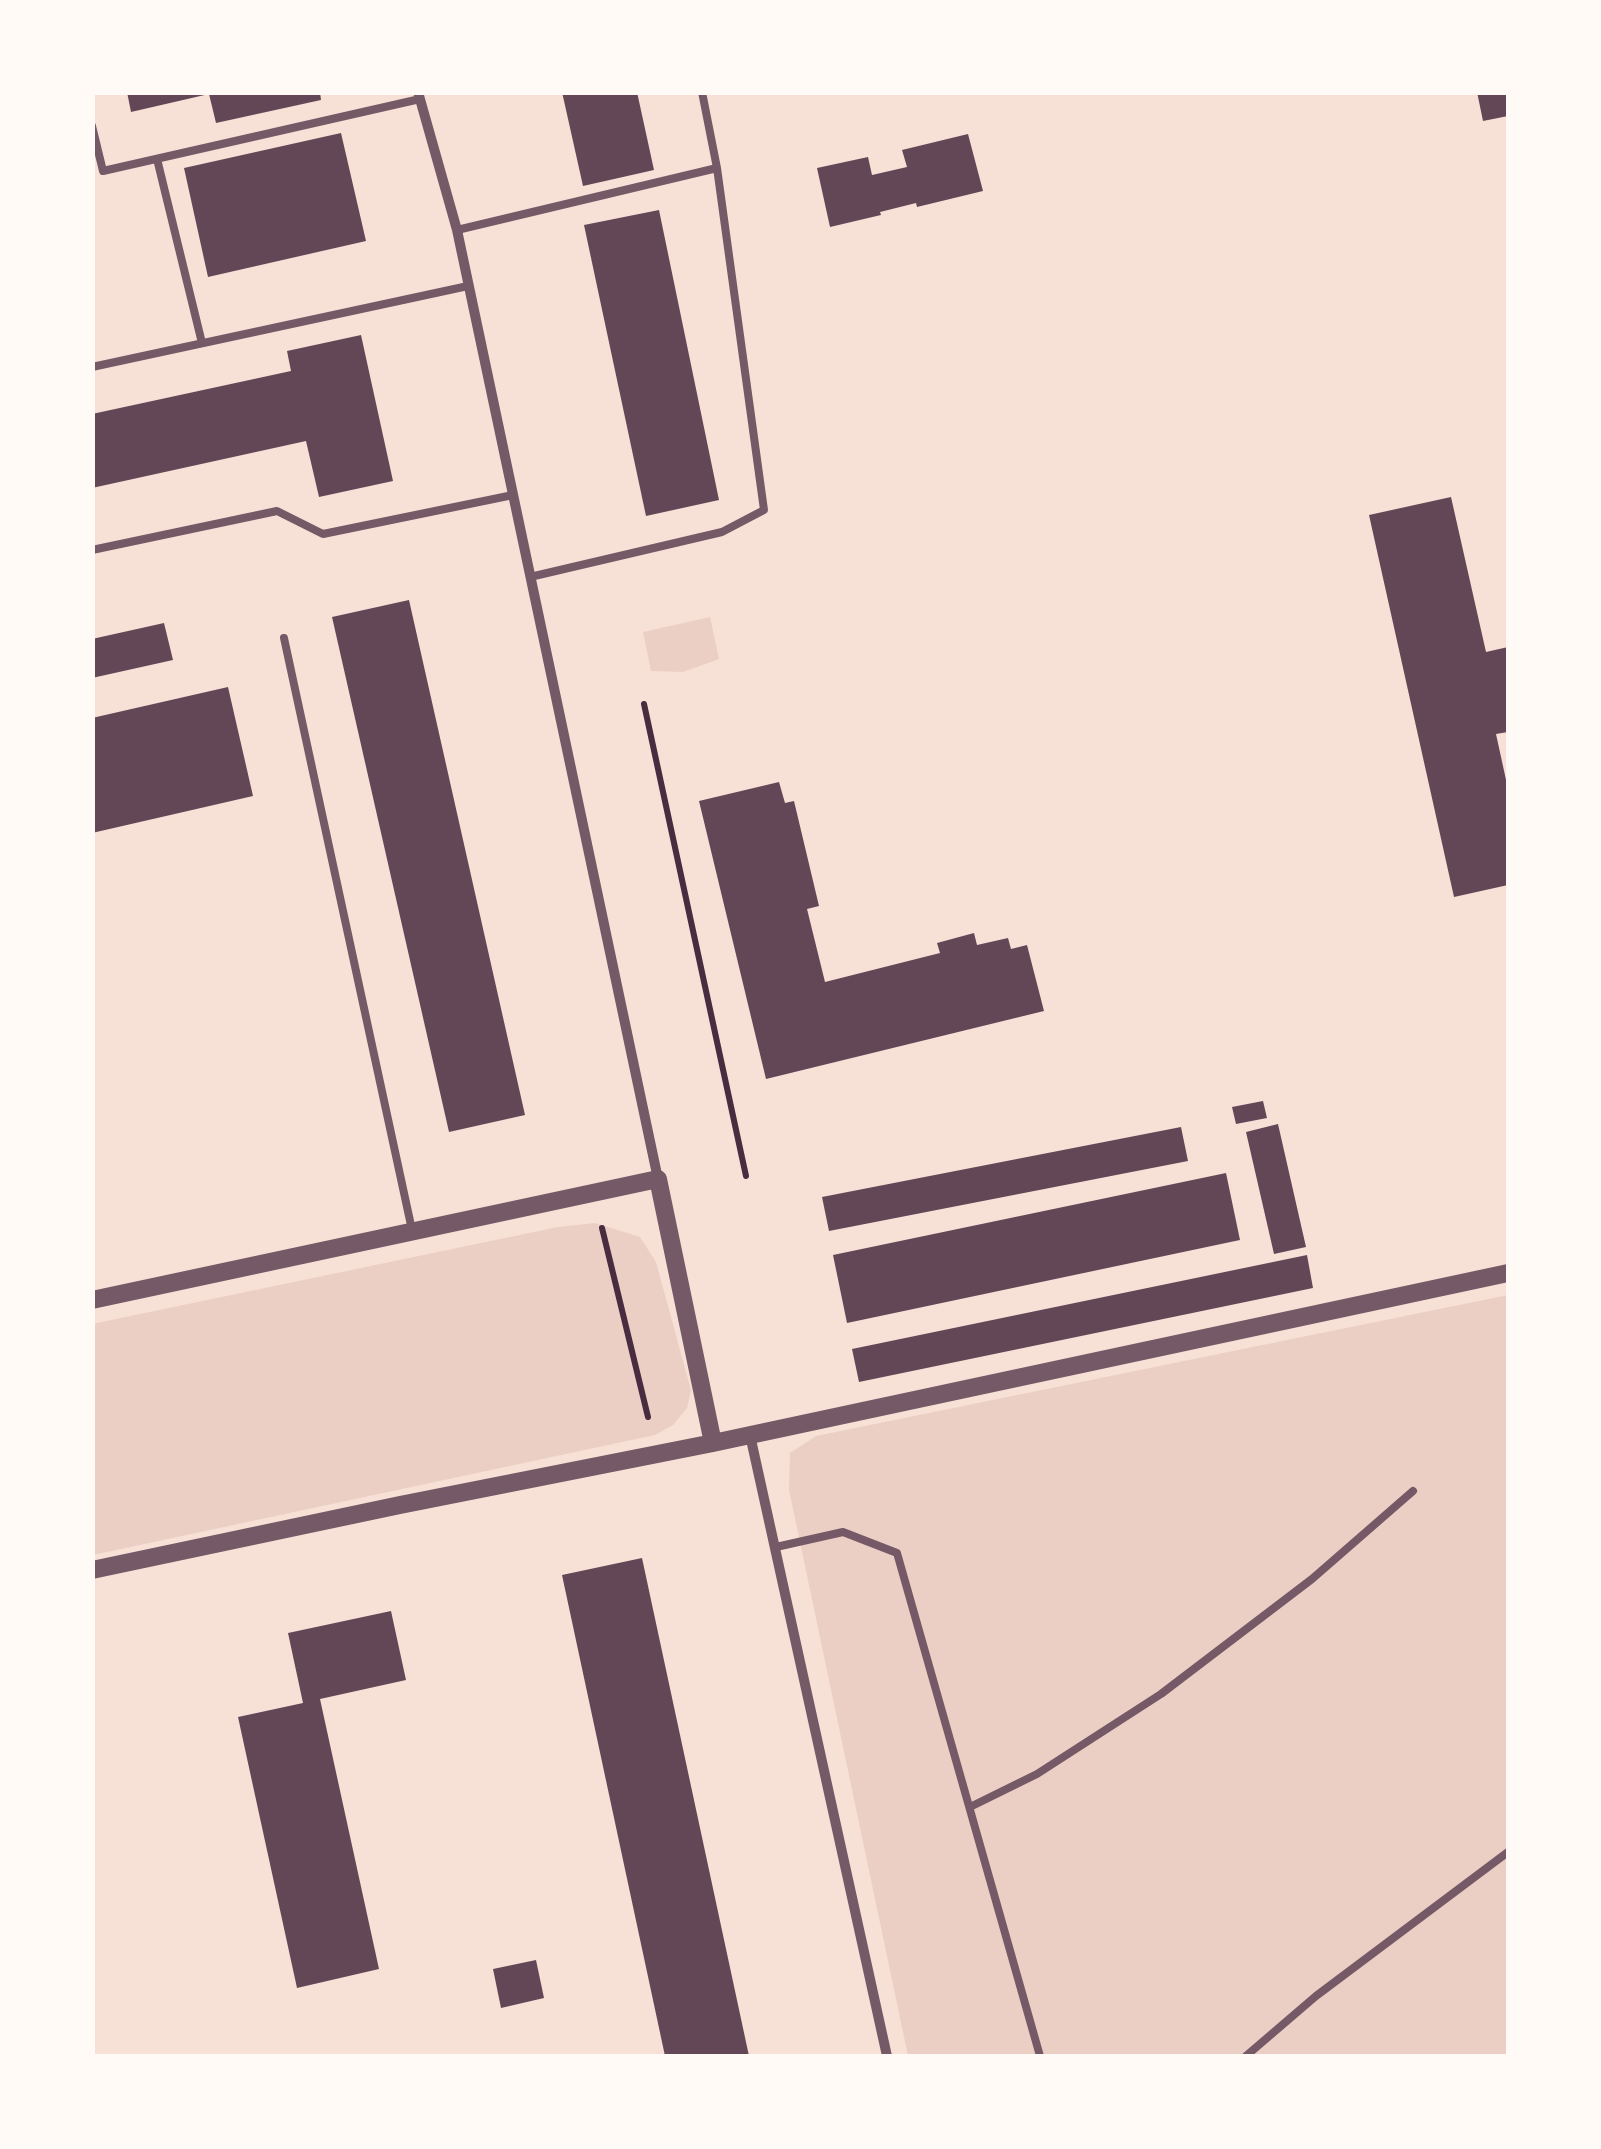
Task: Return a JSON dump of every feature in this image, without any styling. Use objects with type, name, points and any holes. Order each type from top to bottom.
[{"type":"street","points":[[419,96],[457,230],[712,1444]]},
{"type":"street","points":[[92,1300],[658,1179]]},
{"type":"street","points":[[92,1570],[712,1444],[1508,1273]]},
{"type":"street","points":[[750,1434],[887,2056]]},
{"type":"lane","points":[[530,577],[722,532],[764,510],[717,168],[702,92]]},
{"type":"lane","points":[[92,126],[102,171],[419,96]]},
{"type":"lane","points":[[157,158],[202,344]]},
{"type":"lane","points":[[457,230],[717,168]]},
{"type":"lane","points":[[92,367],[468,286]]},
{"type":"lane","points":[[92,550],[276,510],[323,534],[513,495]]},
{"type":"lane","points":[[284,638],[412,1232]]},
{"type":"lane","points":[[970,1807],[1037,1774],[1162,1694],[1312,1579],[1413,1491]]},
{"type":"lane","points":[[776,1548],[843,1532],[898,1554],[1040,2056]]},
{"type":"lane","points":[[1246,2056],[1316,1996],[1508,1852]]},
{"type":"path","points":[[644,704],[746,1176]]},
{"type":"path","points":[[602,1228],[648,1416]]},
{"type":"shaded area","points":[[710,617],[719,659],[683,672],[651,671],[643,632]]},
{"type":"shaded area","points":[[595,1223],[640,1237],[656,1262],[691,1390],[687,1408],[673,1425],[655,1435],[93,1555],[92,1324],[558,1227]]},
{"type":"shaded area","points":[[1508,1295],[1508,2056],[908,2056],[789,1490],[790,1453],[816,1436]]},
{"type":"building","points":[[127,92],[320,92],[321,100],[216,123],[209,94],[131,112]]},
{"type":"building","points":[[562,92],[637,92],[654,170],[583,186]]},
{"type":"building","points":[[1477,92],[1508,92],[1508,116],[1483,121]]},
{"type":"building","points":[[341,133],[366,241],[208,277],[184,168]]},
{"type":"building","points":[[968,134],[983,191],[917,207],[916,203],[830,227],[817,168],[868,157],[872,175],[907,167],[902,150]]},
{"type":"building","points":[[659,210],[719,500],[646,516],[584,225]]},
{"type":"building","points":[[361,335],[393,481],[319,497],[306,441],[92,488],[92,414],[291,371],[287,351]]},
{"type":"building","points":[[1451,497],[1486,652],[1508,647],[1508,732],[1496,734],[1508,789],[1508,885],[1454,897],[1369,515]]},
{"type":"building","points":[[409,600],[525,1115],[449,1132],[332,617]]},
{"type":"building","points":[[164,623],[173,660],[92,678],[92,639]]},
{"type":"building","points":[[228,687],[253,796],[92,833],[92,718]]},
{"type":"building","points":[[779,782],[785,803],[794,801],[819,906],[807,909],[825,982],[940,953],[937,943],[974,933],[977,945],[1008,938],[1011,949],[1027,945],[1044,1011],[766,1079],[699,801]]},
{"type":"building","points":[[1263,1101],[1267,1118],[1236,1124],[1232,1107]]},
{"type":"building","points":[[1278,1124],[1306,1247],[1274,1254],[1246,1132]]},
{"type":"building","points":[[1181,1127],[1188,1161],[829,1231],[822,1197]]},
{"type":"building","points":[[1226,1173],[1240,1240],[847,1323],[833,1255]]},
{"type":"building","points":[[1307,1255],[1313,1288],[859,1382],[852,1349]]},
{"type":"building","points":[[642,1558],[749,2056],[665,2056],[562,1575]]},
{"type":"building","points":[[391,1611],[406,1680],[320,1699],[379,1969],[297,1988],[238,1717],[303,1703],[288,1633]]},
{"type":"building","points":[[536,1960],[544,1998],[501,2008],[493,1969]]}]
